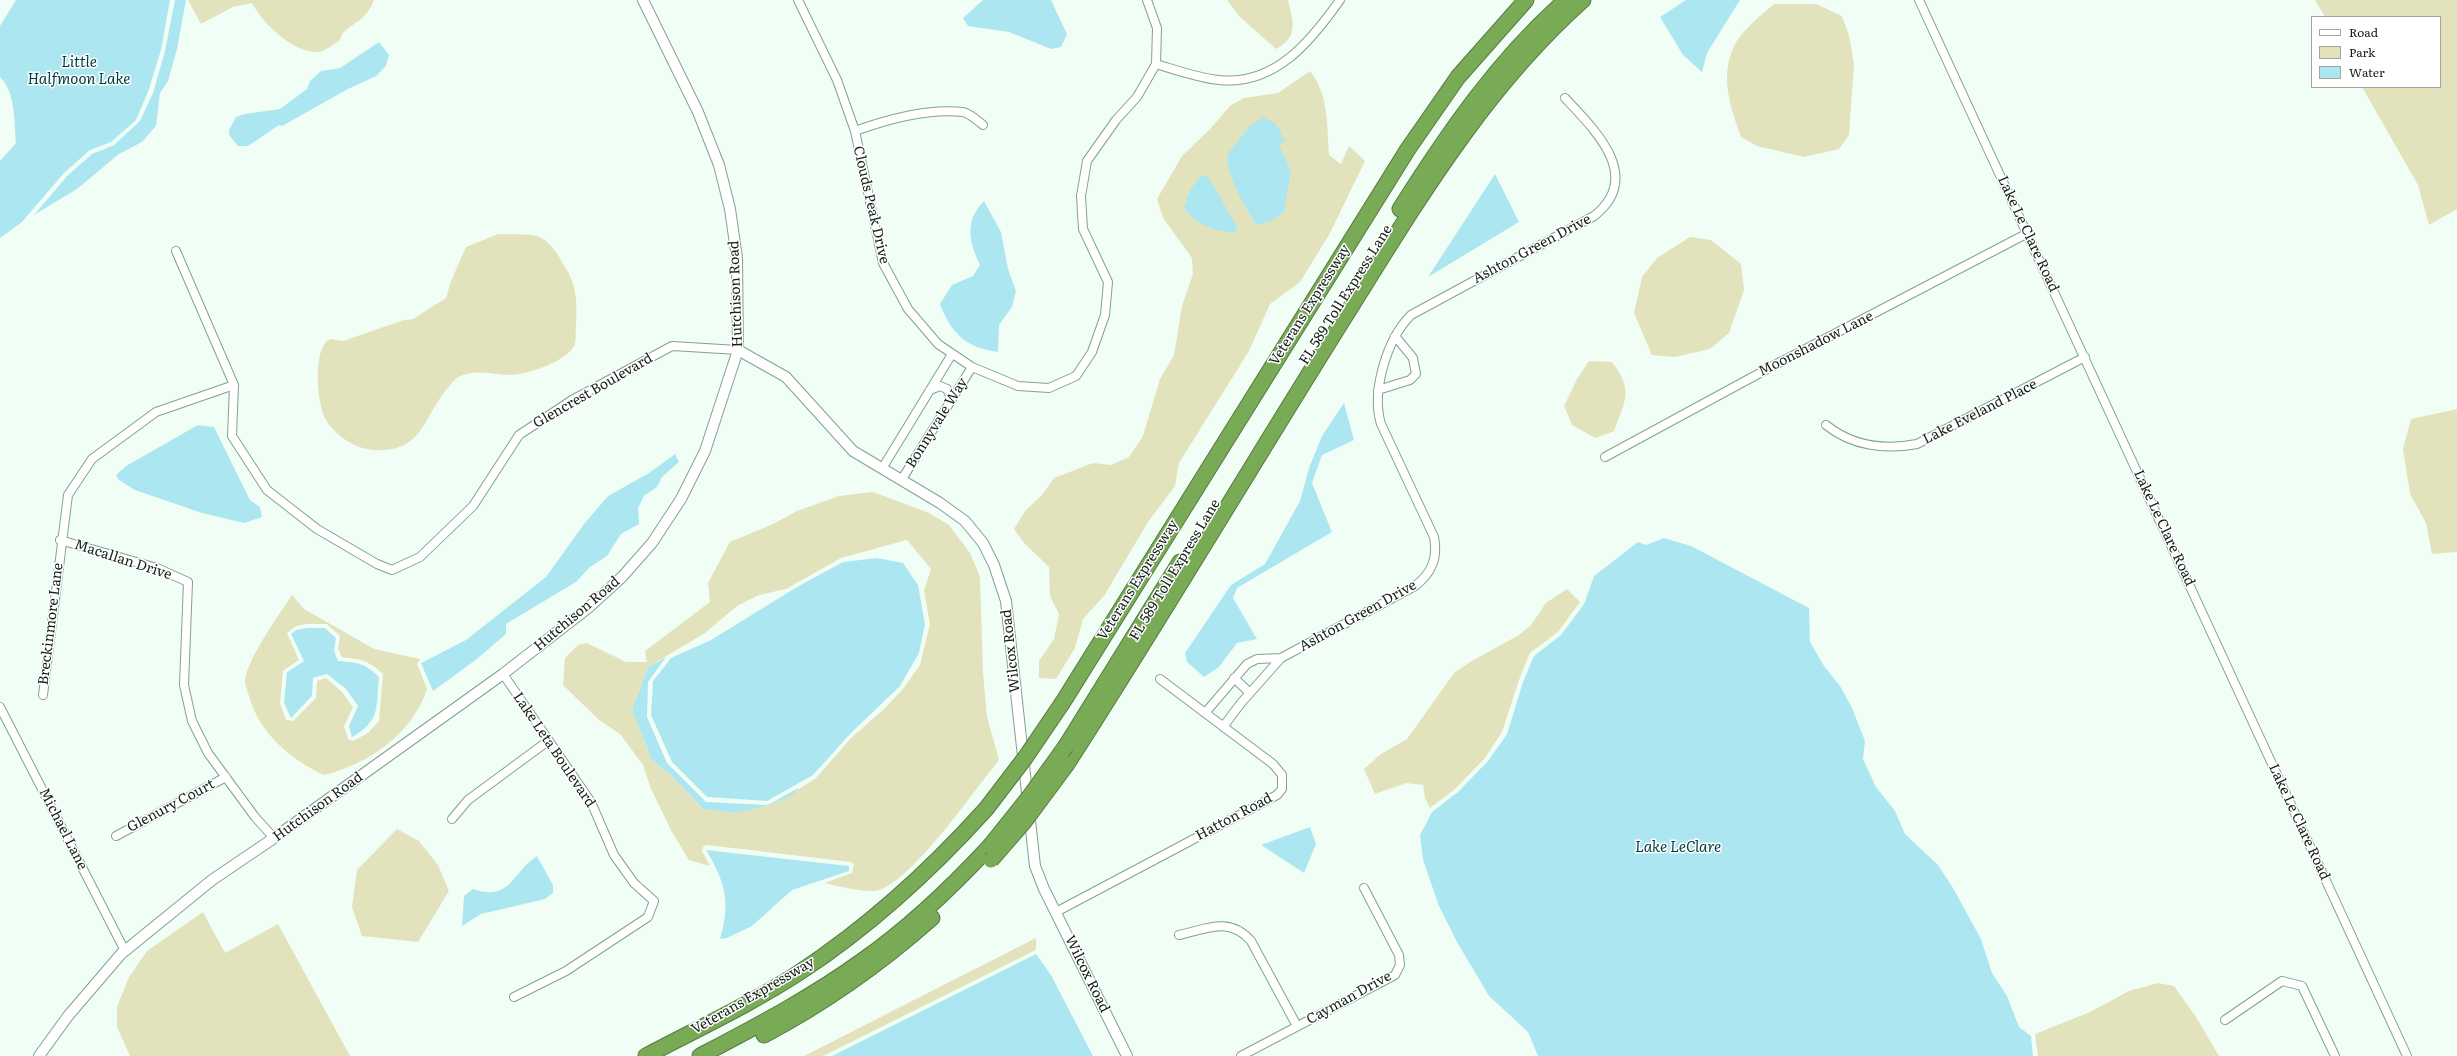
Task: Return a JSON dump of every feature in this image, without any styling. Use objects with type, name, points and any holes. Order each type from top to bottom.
[{"type":"highway","name":"Veterans Expressway","points":[[646,1056],[766,993],[832,950],[893,903],[922,877],[986,809],[1025,758],[1063,702],[1408,149],[1458,77],[1526,0]]},
{"type":"highway","name":"FL 589 Toll Express Lane","points":[[700,1056],[775,1017],[862,961],[936,901],[990,853],[1066,746],[1438,148],[1505,63],[1566,0]]},
{"type":"highway","points":[[722,1056],[783,1024],[868,969],[902,944],[938,913],[990,853],[1024,822],[1067,764],[1241,481],[1451,150],[1518,64],[1583,0]]},
{"type":"street","name":"Hutchison Road","points":[[40,1056],[68,1016],[125,951],[212,880],[274,838],[503,674],[588,608],[622,578],[652,543],[682,499],[706,451],[738,350],[737,258],[730,209],[719,165],[698,112],[643,0]]},
{"type":"street","name":"Clouds Peak Drive","points":[[800,1],[836,80],[854,130],[883,263],[908,309],[938,344],[972,367],[1018,386],[1049,388],[1076,376],[1092,352],[1105,315],[1108,282],[1083,228],[1081,196],[1087,161],[1116,120],[1137,98],[1156,64],[1157,28],[1147,0]]},
{"type":"street","points":[[1156,64],[1219,80],[1254,77],[1286,62],[1316,35],[1340,0]]},
{"type":"street","name":"Lake Le Clare Road","points":[[1919,0],[2028,233],[2407,1056]]},
{"type":"street","name":"Ashton Green Drive","points":[[1223,727],[1250,693],[1281,658],[1415,586],[1427,576],[1434,561],[1434,538],[1381,424],[1377,408],[1378,390],[1395,336],[1405,321],[1419,310],[1594,216],[1607,204],[1616,182],[1616,171],[1612,159],[1596,132],[1565,98]]},
{"type":"street","points":[[854,130],[888,119],[927,113],[964,112],[983,125]]},
{"type":"street","name":"Moonshadow Lane","points":[[1604,457],[1771,367],[2028,233]]},
{"type":"street","name":"Glencrest Boulevard","points":[[176,251],[234,385],[232,436],[267,490],[317,529],[377,564],[392,570],[420,557],[474,506],[519,435],[572,400],[672,346],[738,350]]},
{"type":"street","points":[[1378,390],[1410,380],[1416,374],[1413,358],[1395,336]]},
{"type":"street","name":"Wilcox Road","points":[[738,350],[786,377],[854,451],[883,467],[940,503],[965,521],[983,543],[994,565],[1006,601],[1035,866],[1044,889],[1127,1056]]},
{"type":"street","name":"Bonnyvale Way","points":[[883,467],[952,354]]},
{"type":"street","name":"Lake Eveland Place","points":[[1826,425],[1840,436],[1868,444],[1893,448],[1917,444],[2085,357]]},
{"type":"street","name":"Bonnyvale Way","points":[[902,479],[951,398],[972,367]]},
{"type":"street","name":"Breckinmore Lane","points":[[43,695],[60,540],[68,495],[92,459],[156,412],[234,385]]},
{"type":"street","points":[[930,390],[940,386],[947,389],[951,398]]},
{"type":"street","name":"Macallan Drive","points":[[60,540],[157,568],[188,582],[184,684],[192,721],[208,752],[254,817],[274,838]]},
{"type":"street","name":"Ashton Green Drive","points":[[1205,713],[1234,678],[1251,661],[1281,658]]},
{"type":"street","name":"Lake Leta Boulevard","points":[[503,674],[590,802],[614,855],[634,884],[654,901],[648,917],[566,971],[514,997]]},
{"type":"street","points":[[1234,678],[1250,693]]},
{"type":"street","name":"Hatton Road","points":[[1056,912],[1278,795],[1282,789],[1284,782],[1278,770],[1160,679]]},
{"type":"street","name":"Michael Lane","points":[[0,707],[125,951]]},
{"type":"street","points":[[452,819],[468,800],[548,741]]},
{"type":"street","name":"Glenury Court","points":[[116,836],[226,777]]},
{"type":"street","name":"Cayman Drive","points":[[1241,1056],[1395,975],[1400,965],[1399,955],[1364,888]]},
{"type":"street","points":[[1179,935],[1227,925],[1243,931],[1251,941],[1298,1026]]},
{"type":"street","points":[[2225,1020],[2282,981],[2302,986],[2335,1056]]},
{"type":"green space","points":[[188,0],[374,0],[368,12],[343,33],[339,41],[320,52],[310,52],[290,43],[280,36],[263,20],[252,3],[233,7],[201,24]]},
{"type":"green space","points":[[1227,0],[1288,0],[1292,22],[1291,34],[1283,44],[1276,49],[1240,17]]},
{"type":"green space","points":[[2315,0],[2457,0],[2457,209],[2429,225],[2418,185],[2363,88],[2441,88],[2441,16],[2324,16]]},
{"type":"green space","points":[[1774,4],[1816,4],[1842,16],[1849,35],[1854,64],[1849,135],[1839,149],[1804,157],[1757,146],[1741,137],[1730,101],[1727,77],[1728,65],[1731,53],[1737,41],[1754,21]]},
{"type":"green space","points":[[1310,71],[1321,90],[1324,100],[1329,155],[1341,164],[1349,146],[1365,161],[1329,235],[1300,282],[1270,304],[1249,351],[1179,463],[1175,486],[1148,522],[1104,596],[1083,619],[1075,648],[1056,679],[1039,678],[1039,661],[1054,639],[1059,614],[1050,596],[1049,567],[1024,543],[1014,529],[1025,511],[1042,495],[1054,478],[1093,463],[1111,465],[1129,457],[1143,436],[1160,379],[1174,355],[1182,306],[1193,274],[1192,258],[1163,218],[1157,199],[1182,156],[1210,129],[1231,105],[1244,98],[1278,93]]},
{"type":"green space","points":[[498,234],[540,237],[553,248],[559,257],[571,278],[576,298],[575,341],[570,352],[555,362],[526,373],[503,375],[471,373],[457,378],[439,400],[420,431],[403,446],[390,449],[367,449],[353,444],[339,435],[325,418],[322,411],[318,389],[318,364],[320,353],[324,344],[330,339],[343,341],[404,320],[413,319],[446,298],[451,281],[466,247]]},
{"type":"green space","points":[[1690,237],[1711,240],[1741,264],[1744,290],[1729,333],[1710,349],[1675,357],[1652,355],[1634,313],[1642,277],[1657,258]]},
{"type":"green space","points":[[1589,361],[1612,362],[1623,380],[1625,388],[1624,403],[1614,431],[1595,438],[1572,425],[1564,406],[1577,379]]},
{"type":"green space","points":[[2457,409],[2457,552],[2432,554],[2426,523],[2410,494],[2403,449],[2411,419]]},
{"type":"green space","points":[[873,492],[929,513],[949,525],[970,553],[980,577],[983,673],[987,717],[999,760],[928,850],[912,867],[896,880],[877,891],[862,891],[825,883],[852,873],[854,864],[851,862],[707,845],[703,847],[702,851],[710,866],[689,860],[672,832],[651,789],[643,765],[620,734],[599,720],[563,685],[565,658],[578,645],[587,643],[626,662],[647,662],[645,651],[710,602],[708,583],[730,542],[773,524],[797,511],[839,496]],"holes":[[[907,540],[931,569],[924,591],[930,624],[920,665],[903,689],[883,710],[852,737],[816,778],[780,801],[733,813],[703,809],[671,775],[652,760],[632,710],[648,667],[705,633],[737,606],[759,595],[786,589],[841,558]]]},
{"type":"green space","points":[[1567,589],[1580,602],[1558,632],[1530,653],[1519,680],[1502,732],[1485,758],[1455,789],[1430,808],[1425,798],[1423,785],[1406,783],[1375,794],[1364,769],[1381,754],[1407,739],[1454,673],[1470,662],[1519,635],[1531,625],[1546,603]]},
{"type":"green space","points":[[292,595],[304,609],[374,649],[420,659],[417,664],[427,689],[411,720],[387,745],[357,763],[324,775],[300,762],[288,753],[268,733],[260,722],[245,684],[247,672],[257,650]],"holes":[[[307,624],[327,624],[340,636],[338,649],[342,657],[369,663],[383,674],[379,721],[368,733],[353,741],[348,739],[344,726],[353,707],[342,692],[326,678],[317,681],[316,698],[293,721],[286,720],[280,703],[283,671],[299,660],[287,633],[296,626]]]},
{"type":"green space","points":[[397,829],[419,841],[438,865],[449,891],[418,942],[362,936],[352,907],[357,870]]},
{"type":"green space","points":[[203,912],[225,953],[278,924],[350,1056],[130,1056],[117,1027],[117,1007],[129,977],[147,951]]},
{"type":"green space","points":[[1036,938],[1036,950],[823,1056],[804,1056]]},
{"type":"green space","points":[[2158,983],[2174,986],[2196,1017],[2219,1056],[2038,1056],[2035,1034],[2090,1012],[2129,991]]},
{"type":"water","name":"Little Halfmoon Lake","points":[[16,0],[170,0],[161,50],[148,92],[136,120],[111,142],[90,150],[64,173],[22,222],[0,238],[0,161],[16,143],[12,99],[0,77],[0,26]]},
{"type":"water","points":[[175,0],[186,0],[177,49],[168,81],[160,93],[156,126],[142,142],[119,154],[77,189],[34,215],[67,176],[92,154],[114,145],[140,121],[153,93],[165,51]]},
{"type":"water","points":[[983,0],[1051,0],[1067,34],[1061,47],[1051,49],[1009,32],[968,26],[963,18]]},
{"type":"water","points":[[1686,0],[1740,0],[1707,53],[1702,72],[1683,55],[1660,17]]},
{"type":"water","points":[[379,42],[389,55],[386,66],[376,76],[348,89],[282,126],[279,125],[248,146],[238,146],[229,135],[229,130],[236,117],[245,114],[280,109],[307,89],[310,81],[321,71],[340,68]]},
{"type":"water","points":[[1263,117],[1276,124],[1285,141],[1279,145],[1291,171],[1284,212],[1271,221],[1256,225],[1237,192],[1227,164],[1229,152],[1250,126]]},
{"type":"water","points":[[1203,173],[1202,177],[1208,176],[1237,227],[1235,233],[1213,229],[1206,226],[1195,220],[1184,208],[1190,190]]},
{"type":"water","points":[[1495,174],[1519,222],[1428,277]]},
{"type":"water","points":[[984,201],[1001,232],[1008,269],[1016,291],[1012,307],[999,325],[998,352],[977,347],[968,343],[949,323],[940,304],[952,285],[973,276],[980,265],[973,248],[970,232],[973,216]]},
{"type":"water","points":[[1344,403],[1354,440],[1322,455],[1312,483],[1332,532],[1237,588],[1233,598],[1257,639],[1237,643],[1219,667],[1204,677],[1187,662],[1185,653],[1231,585],[1265,564],[1300,501],[1309,468],[1322,436]]},
{"type":"water","points":[[198,425],[214,427],[250,500],[260,507],[262,517],[244,523],[202,513],[135,490],[119,480],[116,475],[126,466]]},
{"type":"water","points":[[675,454],[679,462],[662,477],[657,487],[644,496],[638,508],[639,524],[621,534],[607,556],[590,567],[576,582],[506,624],[506,634],[477,659],[433,691],[421,663],[466,640],[546,577],[584,524],[608,496],[649,473]]},
{"type":"water","name":"Lake LeClare","points":[[1664,538],[1691,546],[1809,608],[1810,642],[1824,666],[1840,686],[1852,708],[1865,741],[1863,759],[1876,787],[1895,811],[1905,834],[1938,865],[1953,888],[1981,939],[1992,973],[2007,996],[2019,1027],[2031,1036],[2033,1056],[1538,1056],[1528,1032],[1489,996],[1457,942],[1439,906],[1423,860],[1420,835],[1432,812],[1458,792],[1488,761],[1507,734],[1523,682],[1534,656],[1561,635],[1584,604],[1594,576],[1638,542],[1646,545]]},
{"type":"water","points":[[877,558],[903,563],[918,585],[925,624],[919,653],[900,686],[850,734],[813,775],[767,801],[707,797],[672,762],[651,715],[653,681],[671,658],[711,640],[797,587],[843,562]]},
{"type":"water","points":[[306,628],[325,628],[336,638],[334,650],[338,661],[360,664],[369,668],[379,677],[377,705],[372,719],[368,725],[352,737],[349,726],[358,706],[346,689],[327,674],[313,678],[312,696],[291,718],[284,703],[287,672],[304,661],[291,634],[296,630]]},
{"type":"water","points":[[666,657],[648,682],[647,717],[667,763],[706,802],[768,805],[733,813],[703,809],[671,775],[652,760],[632,710],[648,667]]},
{"type":"water","points":[[798,788],[795,793],[769,805]]},
{"type":"water","points":[[1310,827],[1316,844],[1304,873],[1261,845]]},
{"type":"water","points":[[706,850],[849,866],[849,871],[792,890],[752,926],[727,938],[720,939],[725,914],[724,893],[718,872]]},
{"type":"water","points":[[537,856],[553,885],[553,893],[545,899],[481,914],[462,926],[464,896],[473,889],[486,892],[495,892],[503,889],[510,884],[528,863]]},
{"type":"water","points":[[1036,954],[1051,975],[1093,1056],[832,1056]]}]
